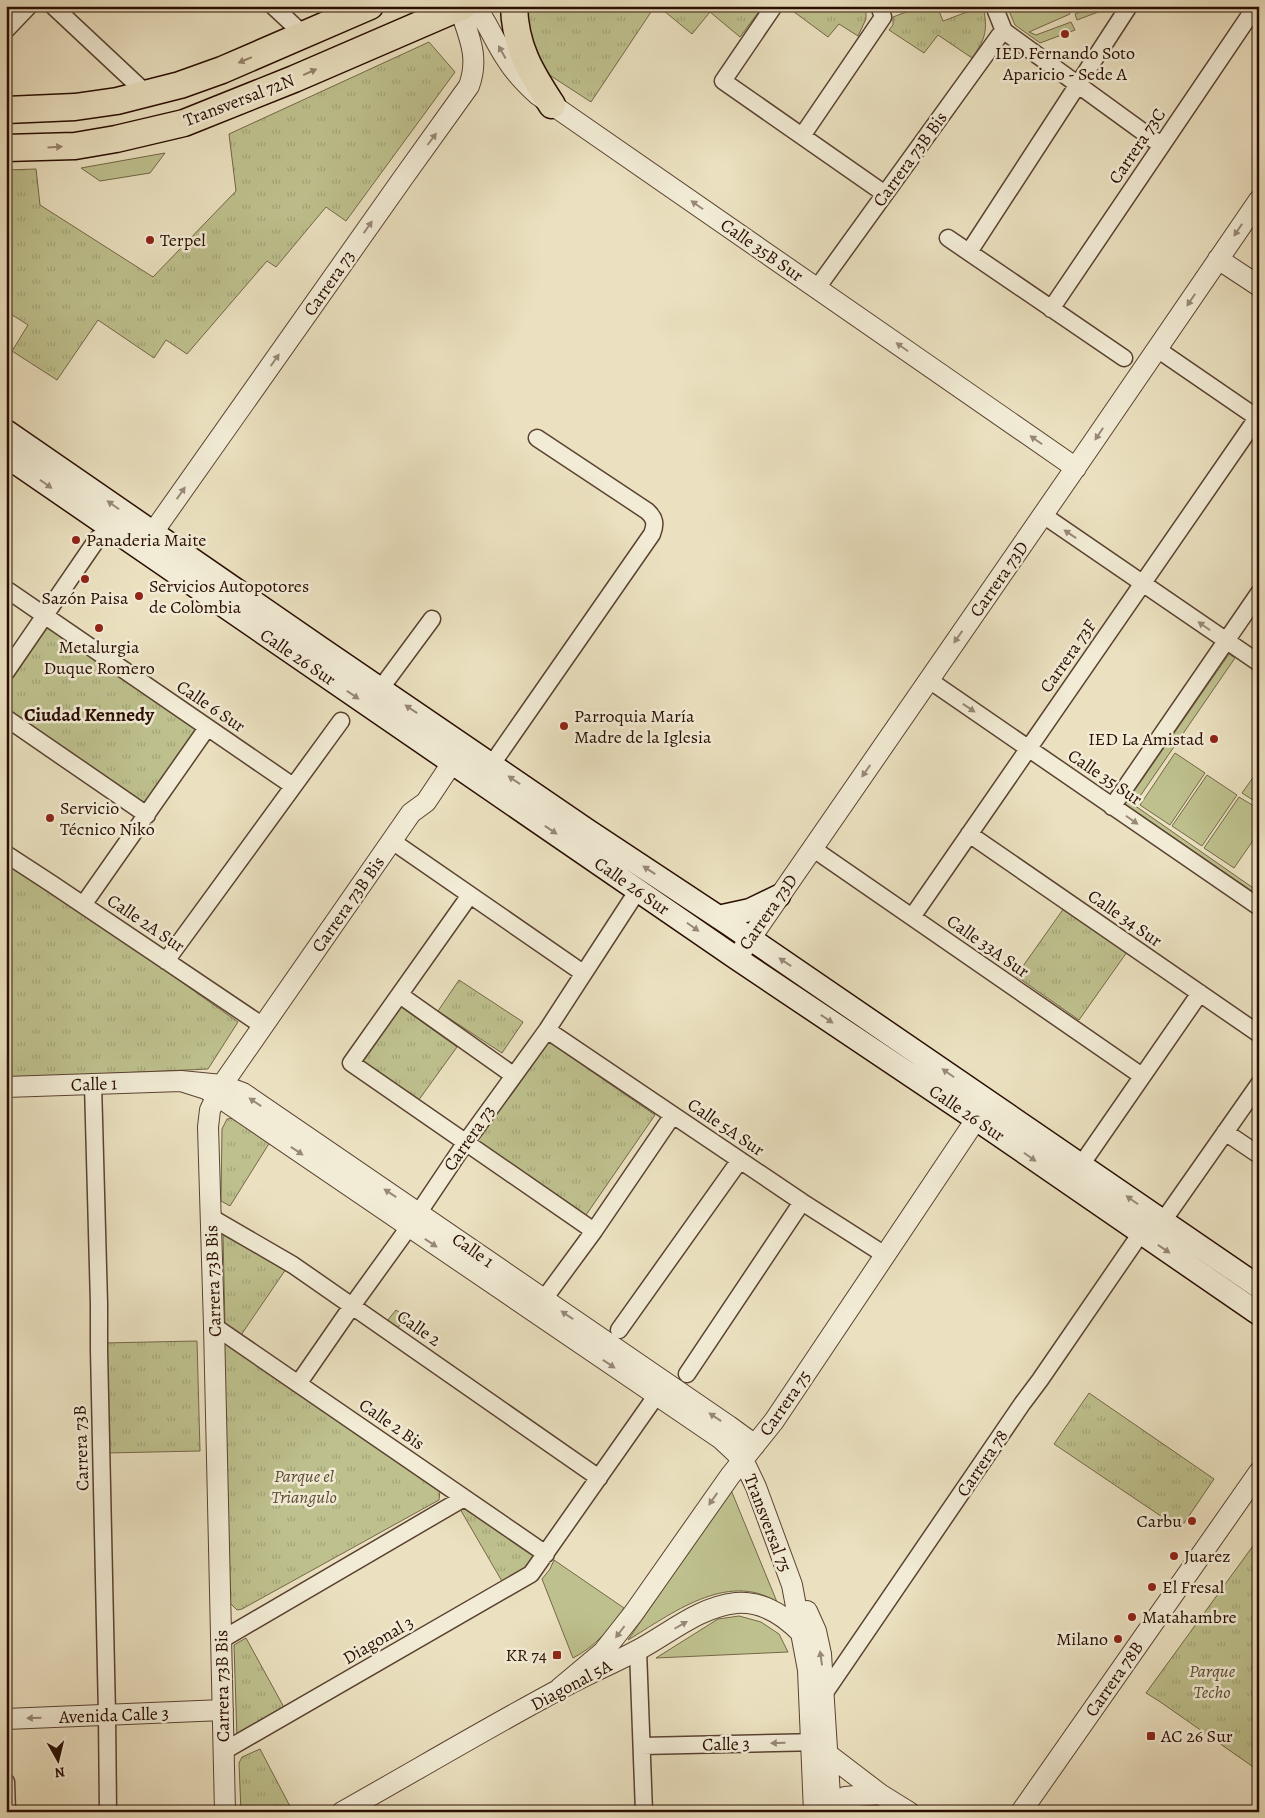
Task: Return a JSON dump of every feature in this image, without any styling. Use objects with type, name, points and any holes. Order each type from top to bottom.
[{"type":"main road","name":"Transversal 72N","points":[[6,110],[75,107],[117,101],[200,79],[370,6]]},
{"type":"main road","points":[[514,6],[514,22],[522,54],[552,105]]},
{"type":"main road","name":"Transversal 72N","points":[[6,148],[76,146],[116,140],[184,123],[285,83],[464,7]]},
{"type":"main road","name":"Calle 26 Sur","points":[[6,431],[147,541],[452,750],[638,890],[736,958],[982,1110],[1081,1165],[1259,1287]]},
{"type":"main road","name":"Calle 26 Sur","points":[[6,456],[147,541],[380,688],[452,750],[492,764],[718,916],[982,1110],[1140,1233],[1259,1314]]},
{"type":"main road","points":[[718,916],[750,910],[779,896]]},
{"type":"street","points":[[6,30],[29,6]]},
{"type":"street","points":[[53,6],[147,94]]},
{"type":"street","points":[[273,6],[304,35]]},
{"type":"street","points":[[774,6],[723,81],[885,194]]},
{"type":"street","points":[[994,6],[1004,31],[1161,145]]},
{"type":"street","points":[[969,252],[1129,6]]},
{"type":"street","name":"Carrera 73C","points":[[1051,308],[1256,6]]},
{"type":"street","name":"Calle 35B Sur","points":[[464,7],[483,18],[507,60],[518,74],[552,105],[1076,468]]},
{"type":"street","name":"Carrera 73","points":[[147,541],[397,186],[470,86],[474,73],[474,60],[464,7]]},
{"type":"street","points":[[802,136],[881,12]]},
{"type":"street","name":"Carrera 73B Bis","points":[[817,288],[1004,31]]},
{"type":"street","name":"Carrera 73D","points":[[736,958],[1076,468],[1259,200]]},
{"type":"street","points":[[948,238],[1124,358]]},
{"type":"street","points":[[1218,259],[1259,286]]},
{"type":"street","points":[[1157,349],[1258,419]]},
{"type":"street","name":"Carrera 73F","points":[[912,917],[1142,583],[1258,419]]},
{"type":"street","points":[[492,764],[655,527],[652,516],[647,511],[537,438]]},
{"type":"street","points":[[1043,515],[1259,663]]},
{"type":"street","points":[[6,672],[98,538]]},
{"type":"street","name":"Calle 6 Sur","points":[[6,589],[293,786]]},
{"type":"street","points":[[1112,807],[1259,593]]},
{"type":"street","points":[[380,688],[432,619]]},
{"type":"street","name":"Calle 35 Sur","points":[[929,680],[1259,907]]},
{"type":"street","points":[[6,718],[147,815]]},
{"type":"street","points":[[166,961],[341,721]]},
{"type":"street","points":[[83,905],[208,728]]},
{"type":"street","name":"Carrera 73B Bis","points":[[225,1812],[212,1218],[208,1127],[210,1110],[219,1090],[411,813],[414,796],[452,750]]},
{"type":"street","name":"Calle 34 Sur","points":[[969,834],[1259,1034]]},
{"type":"street","points":[[392,841],[583,973]]},
{"type":"street","name":"Calle 33A Sur","points":[[812,848],[1142,1076]]},
{"type":"street","name":"Calle 2A Sur","points":[[6,854],[263,1026]]},
{"type":"street","name":"Carrera 73","points":[[298,1384],[414,1220],[513,1075],[547,1030],[638,890]]},
{"type":"street","points":[[470,895],[351,1062],[594,1231]]},
{"type":"street","points":[[1081,1165],[1200,994]]},
{"type":"street","points":[[400,995],[513,1075]]},
{"type":"street","name":"Calle 5A Sur","points":[[547,1030],[802,1202],[885,1255]]},
{"type":"street","name":"Calle 1","points":[[6,1087],[181,1081],[219,1090],[243,1093],[414,1220],[587,1338],[749,1453]]},
{"type":"street","name":"Carrera 73B","points":[[93,1084],[108,1812]]},
{"type":"street","points":[[1163,1221],[1259,1084]]},
{"type":"street","name":"Carrera 75","points":[[560,1688],[584,1670],[612,1643],[730,1476],[774,1421],[982,1110]]},
{"type":"street","points":[[544,1299],[594,1231],[672,1115]]},
{"type":"street","points":[[1225,1132],[1259,1155]]},
{"type":"street","points":[[619,1330],[740,1160]]},
{"type":"street","points":[[687,1374],[802,1202]]},
{"type":"street","name":"Calle 2","points":[[212,1218],[293,1266],[599,1478]]},
{"type":"street","name":"Calle 1","points":[[414,1220],[544,1299],[656,1396],[721,1439],[749,1453]]},
{"type":"street","name":"Carrera 78","points":[[824,1694],[1140,1233]]},
{"type":"street","name":"Calle 2 Bis","points":[[214,1326],[546,1554]]},
{"type":"street","name":"Diagonal 3","points":[[224,1751],[531,1574],[656,1396]]},
{"type":"street","name":"Transversal 75","points":[[749,1453],[756,1487],[792,1586],[822,1746]]},
{"type":"street","name":"Carrera 78B","points":[[1021,1812],[1259,1472]]},
{"type":"street","points":[[221,1640],[464,1498]]},
{"type":"street","name":"Transversal 75","points":[[792,1586],[809,1613],[821,1654],[824,1694],[822,1746]]},
{"type":"street","name":"Diagonal 5A","points":[[342,1812],[560,1688],[638,1650],[710,1609],[740,1603],[756,1605],[781,1615],[791,1622],[802,1634]]},
{"type":"street","points":[[638,1650],[644,1812]]},
{"type":"street","name":"Avenida Calle 3","points":[[6,1719],[223,1710]]},
{"type":"street","name":"Calle 3","points":[[642,1746],[822,1746]]},
{"type":"street","points":[[822,1746],[880,1794],[909,1812]]},
{"type":"street","points":[[822,1746],[825,1810]]},
{"type":"street","points":[[822,1746],[886,1783],[917,1812]]},
{"type":"street","points":[[6,1782],[7,1812]]},
{"type":"street","points":[[825,1810],[844,1797],[880,1794]]},
{"type":"green space","points":[[524,6],[655,6],[591,102],[551,76],[538,64]]},
{"type":"green space","points":[[658,6],[763,6],[740,37],[710,12],[692,34]]},
{"type":"green space","points":[[786,6],[866,6],[866,19],[858,36],[839,24],[828,37]]},
{"type":"green space","points":[[922,6],[937,6],[943,21],[983,6],[985,34],[972,58],[938,35],[924,53],[889,30],[893,25],[893,17]]},
{"type":"green space","points":[[1007,6],[1066,6],[1070,14],[1029,32],[1036,35],[1071,22],[1075,30],[1040,43],[1015,25]]},
{"type":"green space","points":[[1094,6],[1104,6],[1106,9],[1077,20],[1075,14]]},
{"type":"green space","points":[[429,42],[455,72],[346,221],[326,207],[276,267],[267,261],[187,354],[166,340],[154,358],[98,320],[57,380],[12,351],[28,325],[6,311],[6,170],[36,169],[40,205],[153,277],[236,191],[229,134]]},
{"type":"green space","points":[[165,153],[150,173],[100,181],[81,168]]},
{"type":"green space","points":[[45,625],[200,731],[147,807],[6,710],[6,680]]},
{"type":"green space","points":[[1229,654],[1235,658],[1134,805],[1259,892],[1259,896],[1125,804]]},
{"type":"green space","points":[[1175,753],[1205,773],[1170,825],[1140,805]]},
{"type":"green space","points":[[1257,772],[1259,773],[1259,804],[1242,793]]},
{"type":"green space","points":[[1207,775],[1237,795],[1202,846],[1172,826]]},
{"type":"green space","points":[[1239,797],[1259,809],[1259,832],[1234,868],[1204,848]]},
{"type":"green space","points":[[6,863],[238,1022],[208,1069],[6,1078]]},
{"type":"green space","points":[[1064,908],[1127,952],[1079,1020],[1016,976]]},
{"type":"green space","points":[[459,980],[523,1022],[502,1053],[438,1011]]},
{"type":"green space","points":[[401,1007],[457,1047],[418,1101],[362,1061]]},
{"type":"green space","points":[[546,1040],[655,1115],[586,1215],[477,1141]]},
{"type":"green space","points":[[233,1118],[270,1142],[230,1206],[221,1201],[222,1129],[227,1119]]},
{"type":"green space","points":[[223,1235],[286,1269],[239,1338],[225,1325]]},
{"type":"green space","points":[[396,1310],[406,1317],[397,1329],[387,1321]]},
{"type":"green space","name":"Parque el Triangulo","points":[[226,1339],[440,1490],[439,1500],[242,1609],[237,1610],[229,1602],[221,1344]]},
{"type":"green space","points":[[197,1341],[200,1451],[106,1453],[103,1343]]},
{"type":"green space","points":[[1089,1393],[1214,1479],[1180,1529],[1054,1444]]},
{"type":"green space","points":[[731,1490],[777,1602],[758,1593],[739,1591],[719,1593],[680,1609],[628,1640]]},
{"type":"green space","points":[[467,1504],[538,1552],[528,1567],[503,1583],[460,1509]]},
{"type":"green space","name":"Parque Techo","points":[[1259,1540],[1259,1771],[1146,1693]]},
{"type":"green space","points":[[554,1560],[624,1608],[602,1636],[589,1648],[573,1658],[542,1579]]},
{"type":"green space","points":[[739,1616],[761,1622],[779,1634],[788,1652],[656,1658],[718,1619]]},
{"type":"green space","points":[[246,1638],[286,1711],[237,1739],[234,1645]]},
{"type":"green space","points":[[260,1749],[293,1812],[241,1812],[239,1763],[242,1757]]},
{"type":"place","name":"IED Fernando Soto Aparicio - Sede A","points":[[1065,34]]},
{"type":"place","name":"Terpel","points":[[150,240]]},
{"type":"place","name":"Panaderia Maite","points":[[76,540]]},
{"type":"place","name":"Sazón Paisa","points":[[85,579]]},
{"type":"place","name":"Servicios Autopotores de Colombia","points":[[139,596]]},
{"type":"place","name":"Metalurgia Duque Romero","points":[[99,628]]},
{"type":"place","name":"Parroquia María Madre de la Iglesia","points":[[564,726]]},
{"type":"place","name":"IED La Amistad","points":[[1214,739]]},
{"type":"place","name":"Servicio Técnico Niko","points":[[50,818]]},
{"type":"place","name":"Carbu","points":[[1192,1521]]},
{"type":"place","name":"Juarez","points":[[1174,1556]]},
{"type":"place","name":"El Fresal","points":[[1152,1587]]},
{"type":"place","name":"Matahambre","points":[[1132,1617]]},
{"type":"place","name":"Milano","points":[[1118,1639]]},
{"type":"place","name":"KR 74","points":[[557,1655]]},
{"type":"place","name":"AC 26 Sur","points":[[1151,1736]]},
{"type":"district","name":"Ciudad Kennedy","points":[[89,715]]}]
